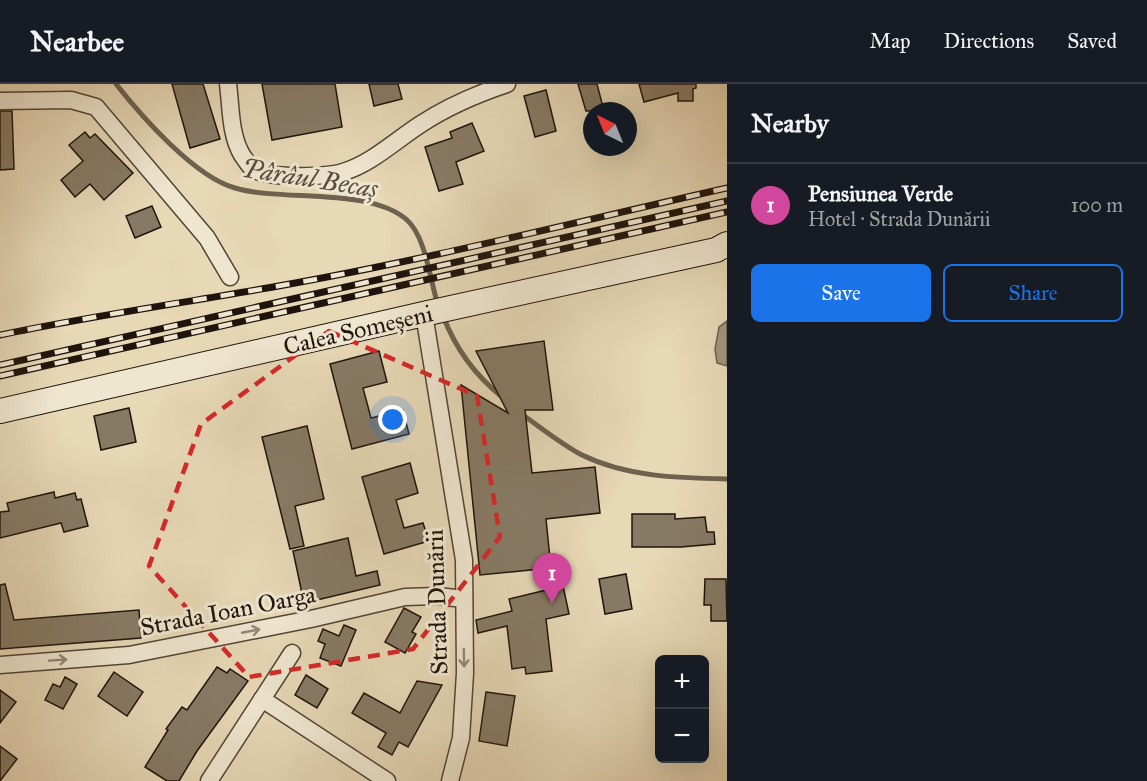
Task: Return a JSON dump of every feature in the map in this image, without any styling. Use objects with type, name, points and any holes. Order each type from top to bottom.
[{"type":"main road","name":"Calea Someșeni","points":[[0,411],[426,313],[723,248]]},
{"type":"street","points":[[228,84],[233,129],[241,154],[252,169],[265,174],[288,177],[343,172],[376,155],[431,118],[480,93],[507,84]]},
{"type":"street","points":[[0,101],[71,100],[96,108],[207,238],[230,277]]},
{"type":"street","name":"Strada Dunării","points":[[426,313],[464,560],[465,673],[461,738],[450,781]]},
{"type":"street","name":"Strada Ioan Oarga","points":[[0,665],[129,655],[311,619],[405,597],[437,596],[464,600]]},
{"type":"street","points":[[209,781],[292,653]]},
{"type":"street","points":[[262,699],[387,781]]},
{"type":"highlighted area","points":[[329,331],[477,396],[500,537],[413,649],[249,677],[149,566],[201,424]]},
{"type":"shaded area","points":[[727,321],[727,366],[717,363],[715,349],[719,327]]},
{"type":"building","points":[[172,84],[203,84],[220,139],[190,148]]},
{"type":"building","points":[[262,84],[335,84],[342,127],[272,140]]},
{"type":"building","points":[[369,84],[398,84],[402,99],[374,106]]},
{"type":"building","points":[[578,84],[597,84],[602,102],[583,102]]},
{"type":"building","points":[[639,84],[696,84],[696,88],[693,89],[693,101],[678,101],[678,93],[644,102]]},
{"type":"building","points":[[546,90],[556,131],[535,137],[524,96]]},
{"type":"building","points":[[0,111],[12,111],[14,169],[0,170]]},
{"type":"building","points":[[472,123],[484,151],[456,162],[463,184],[439,191],[425,147],[452,138],[450,132]]},
{"type":"building","points":[[85,132],[90,138],[95,134],[133,173],[104,200],[90,184],[75,197],[61,180],[83,161],[69,145]]},
{"type":"building","points":[[152,206],[161,227],[135,238],[126,216]]},
{"type":"building","points":[[544,341],[553,410],[525,410],[532,473],[595,467],[600,513],[546,519],[551,568],[480,575],[461,385],[508,413],[476,351]]},
{"type":"building","points":[[379,351],[387,382],[363,388],[371,418],[403,410],[409,434],[352,449],[330,364]]},
{"type":"building","points":[[129,408],[136,442],[101,450],[94,416]]},
{"type":"building","points":[[307,426],[324,499],[295,506],[304,546],[290,549],[262,437]]},
{"type":"building","points":[[410,463],[418,493],[396,500],[404,528],[423,523],[429,541],[384,554],[362,477]]},
{"type":"building","points":[[54,492],[55,498],[75,493],[77,500],[81,499],[88,526],[64,532],[61,523],[0,538],[0,512],[9,511],[7,503]]},
{"type":"building","points":[[632,514],[675,514],[675,519],[705,517],[707,532],[714,532],[715,544],[632,547]]},
{"type":"building","points":[[348,538],[356,576],[377,571],[380,585],[304,603],[293,551]]},
{"type":"building","points":[[626,574],[632,609],[605,614],[599,579]]},
{"type":"building","points":[[705,579],[726,579],[727,621],[711,621],[711,605],[704,605]]},
{"type":"building","points":[[5,584],[14,620],[139,610],[141,638],[0,649],[0,585]]},
{"type":"building","points":[[563,586],[569,614],[546,619],[552,671],[526,674],[525,667],[512,669],[507,626],[478,633],[476,620],[512,611],[509,599]]},
{"type":"building","points":[[404,608],[421,617],[412,632],[416,634],[405,653],[385,642]]},
{"type":"building","points":[[344,625],[356,630],[341,666],[320,658],[325,644],[318,641],[323,629],[339,636]]},
{"type":"building","points":[[217,667],[227,673],[230,669],[248,681],[197,751],[179,781],[167,781],[145,767],[168,730],[166,729],[182,707],[187,710]]},
{"type":"building","points":[[114,672],[143,692],[127,716],[98,696]]},
{"type":"building","points":[[306,675],[328,689],[317,708],[295,695]]},
{"type":"building","points":[[65,677],[77,684],[63,709],[45,700],[53,684],[60,687]]},
{"type":"building","points":[[417,681],[442,685],[408,747],[399,742],[392,755],[378,747],[386,733],[352,713],[364,693],[400,713]]},
{"type":"building","points":[[0,690],[16,702],[0,723]]},
{"type":"building","points":[[486,692],[515,696],[507,746],[479,741]]},
{"type":"building","points":[[0,746],[17,759],[0,781]]},
{"type":"waterway","name":"Pârâul Becaș","points":[[116,84],[170,144],[203,172],[219,182],[255,192],[349,199],[371,203],[391,210],[407,220],[419,237],[438,305]]},
{"type":"waterway","name":"Pârâul Becaș","points":[[443,316],[467,360],[502,397]]},
{"type":"waterway","name":"Pârâul Becaș","points":[[520,413],[566,446],[582,455],[617,468],[653,475],[727,479]]},
{"type":"railway","points":[[0,335],[387,265],[727,188]]},
{"type":"railway","points":[[0,365],[727,201]]},
{"type":"railway","points":[[0,376],[727,212]]},
{"type":"place","name":"Pensiunea Verde","points":[[552,603]]}]
